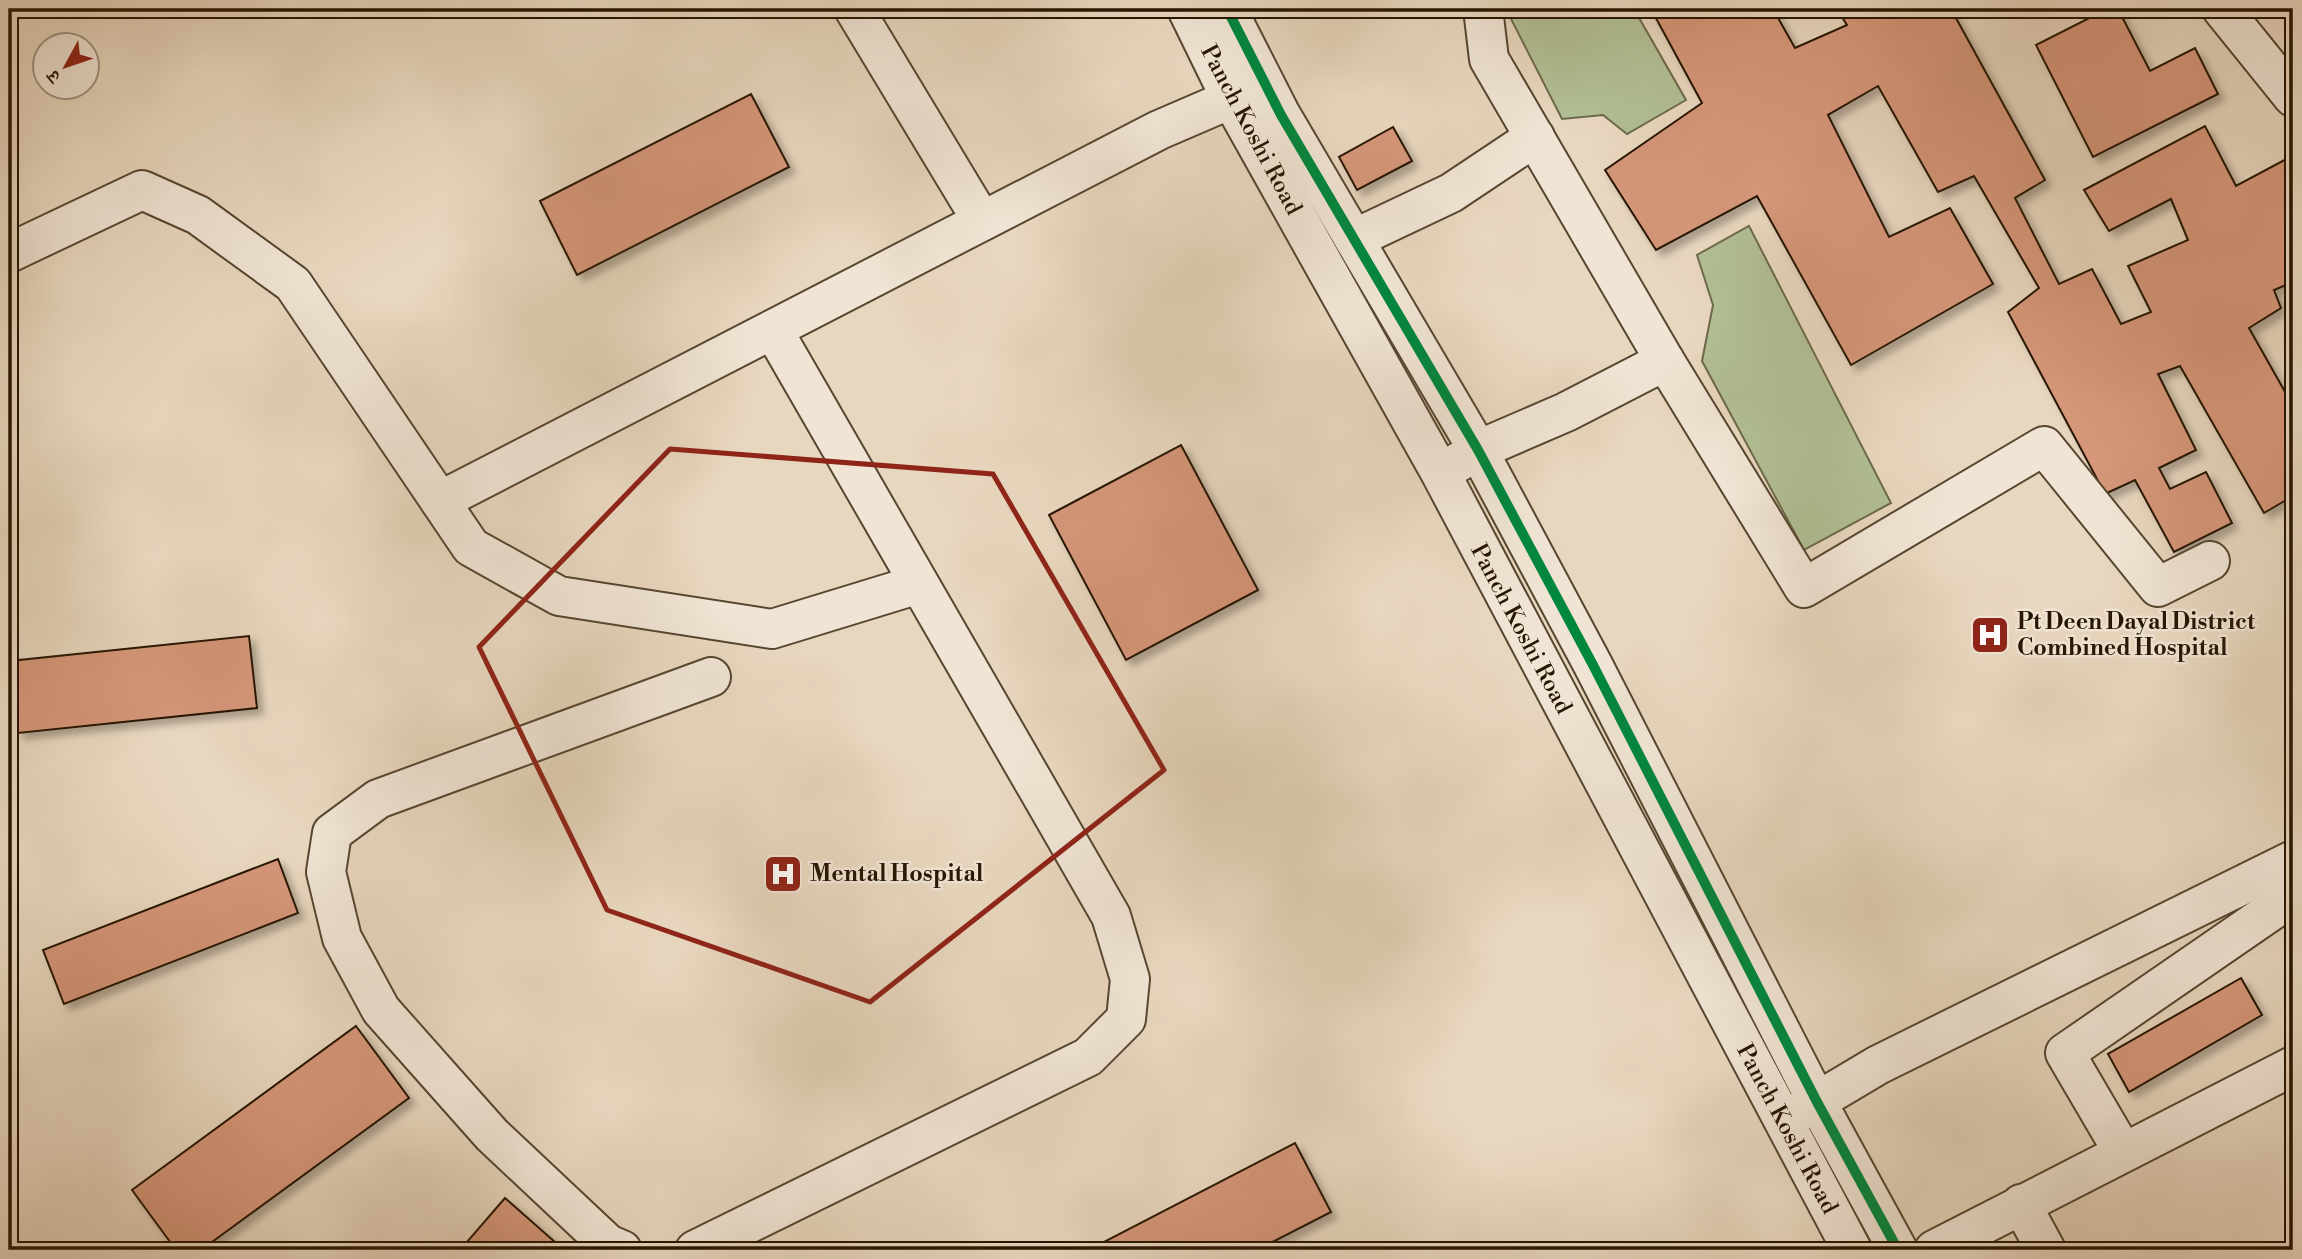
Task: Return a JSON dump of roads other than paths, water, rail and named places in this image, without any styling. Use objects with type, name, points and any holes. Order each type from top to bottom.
[{"type":"street","points":[[854,9],[982,221]]},
{"type":"street","name":"Panch Koshi Road","points":[[1187,9],[1231,99],[1441,474],[1852,1250]]},
{"type":"street","points":[[1227,9],[1281,115],[1478,450],[1600,677],[1817,1102],[1898,1250]]},
{"type":"street","points":[[1487,9],[1484,17],[1489,59],[1665,361],[1804,588],[2044,446],[2158,587],[2210,561]]},
{"type":"street","points":[[2222,9],[2293,97]]},
{"type":"street","points":[[440,501],[1159,130],[1231,99]]},
{"type":"street","points":[[1354,239],[1451,193],[1535,137]]},
{"type":"street","points":[[9,253],[142,190],[198,215],[293,284],[471,547],[559,596],[772,629],[919,584]]},
{"type":"street","points":[[695,1250],[1088,1057],[1126,1019],[1130,979],[1111,916],[773,330]]},
{"type":"street","points":[[1441,474],[1478,450],[1566,412],[1665,361]]},
{"type":"street","points":[[622,1250],[608,1244],[492,1135],[380,1010],[342,938],[326,872],[332,833],[378,799],[711,677]]},
{"type":"street","points":[[1783,1121],[1878,1065],[2293,860]]},
{"type":"street","points":[[2123,1152],[2065,1054],[2293,896]]},
{"type":"street","points":[[1934,1250],[2293,1066]]},
{"type":"street","points":[[2021,1204],[2046,1250]]},
{"type":"place","name":"Pt Deen Dayal District Combined Hospital","points":[[1990,635]]},
{"type":"place","name":"Mental Hospital","points":[[783,874]]}]
